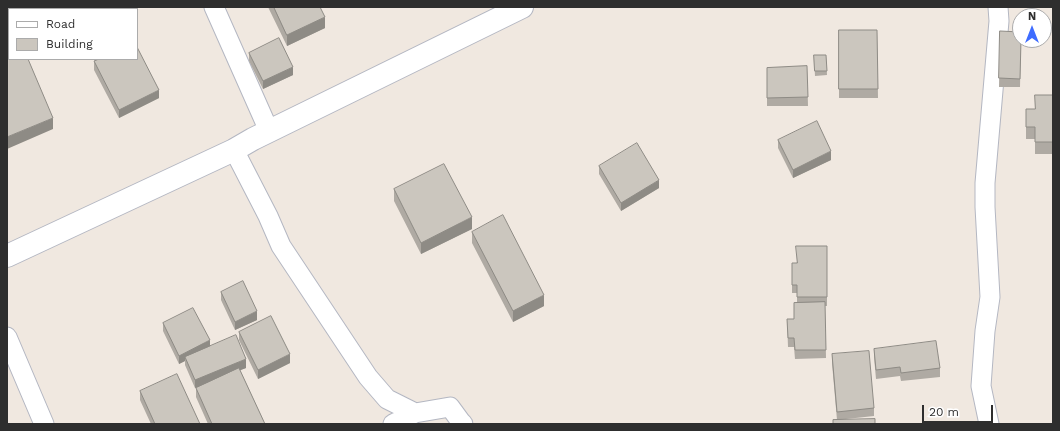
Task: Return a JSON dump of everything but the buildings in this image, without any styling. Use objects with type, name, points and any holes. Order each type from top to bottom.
[{"type":"street","points":[[214,7],[269,131]]},
{"type":"street","points":[[7,256],[234,150],[269,131],[522,7]]},
{"type":"street","points":[[989,424],[981,386],[985,331],[990,297],[985,183],[999,21],[998,7]]},
{"type":"street","points":[[234,150],[268,216],[281,246],[368,377],[387,399],[415,413]]},
{"type":"street","points":[[7,337],[44,424]]},
{"type":"street","points":[[393,424],[415,413],[450,407],[463,424]]}]
